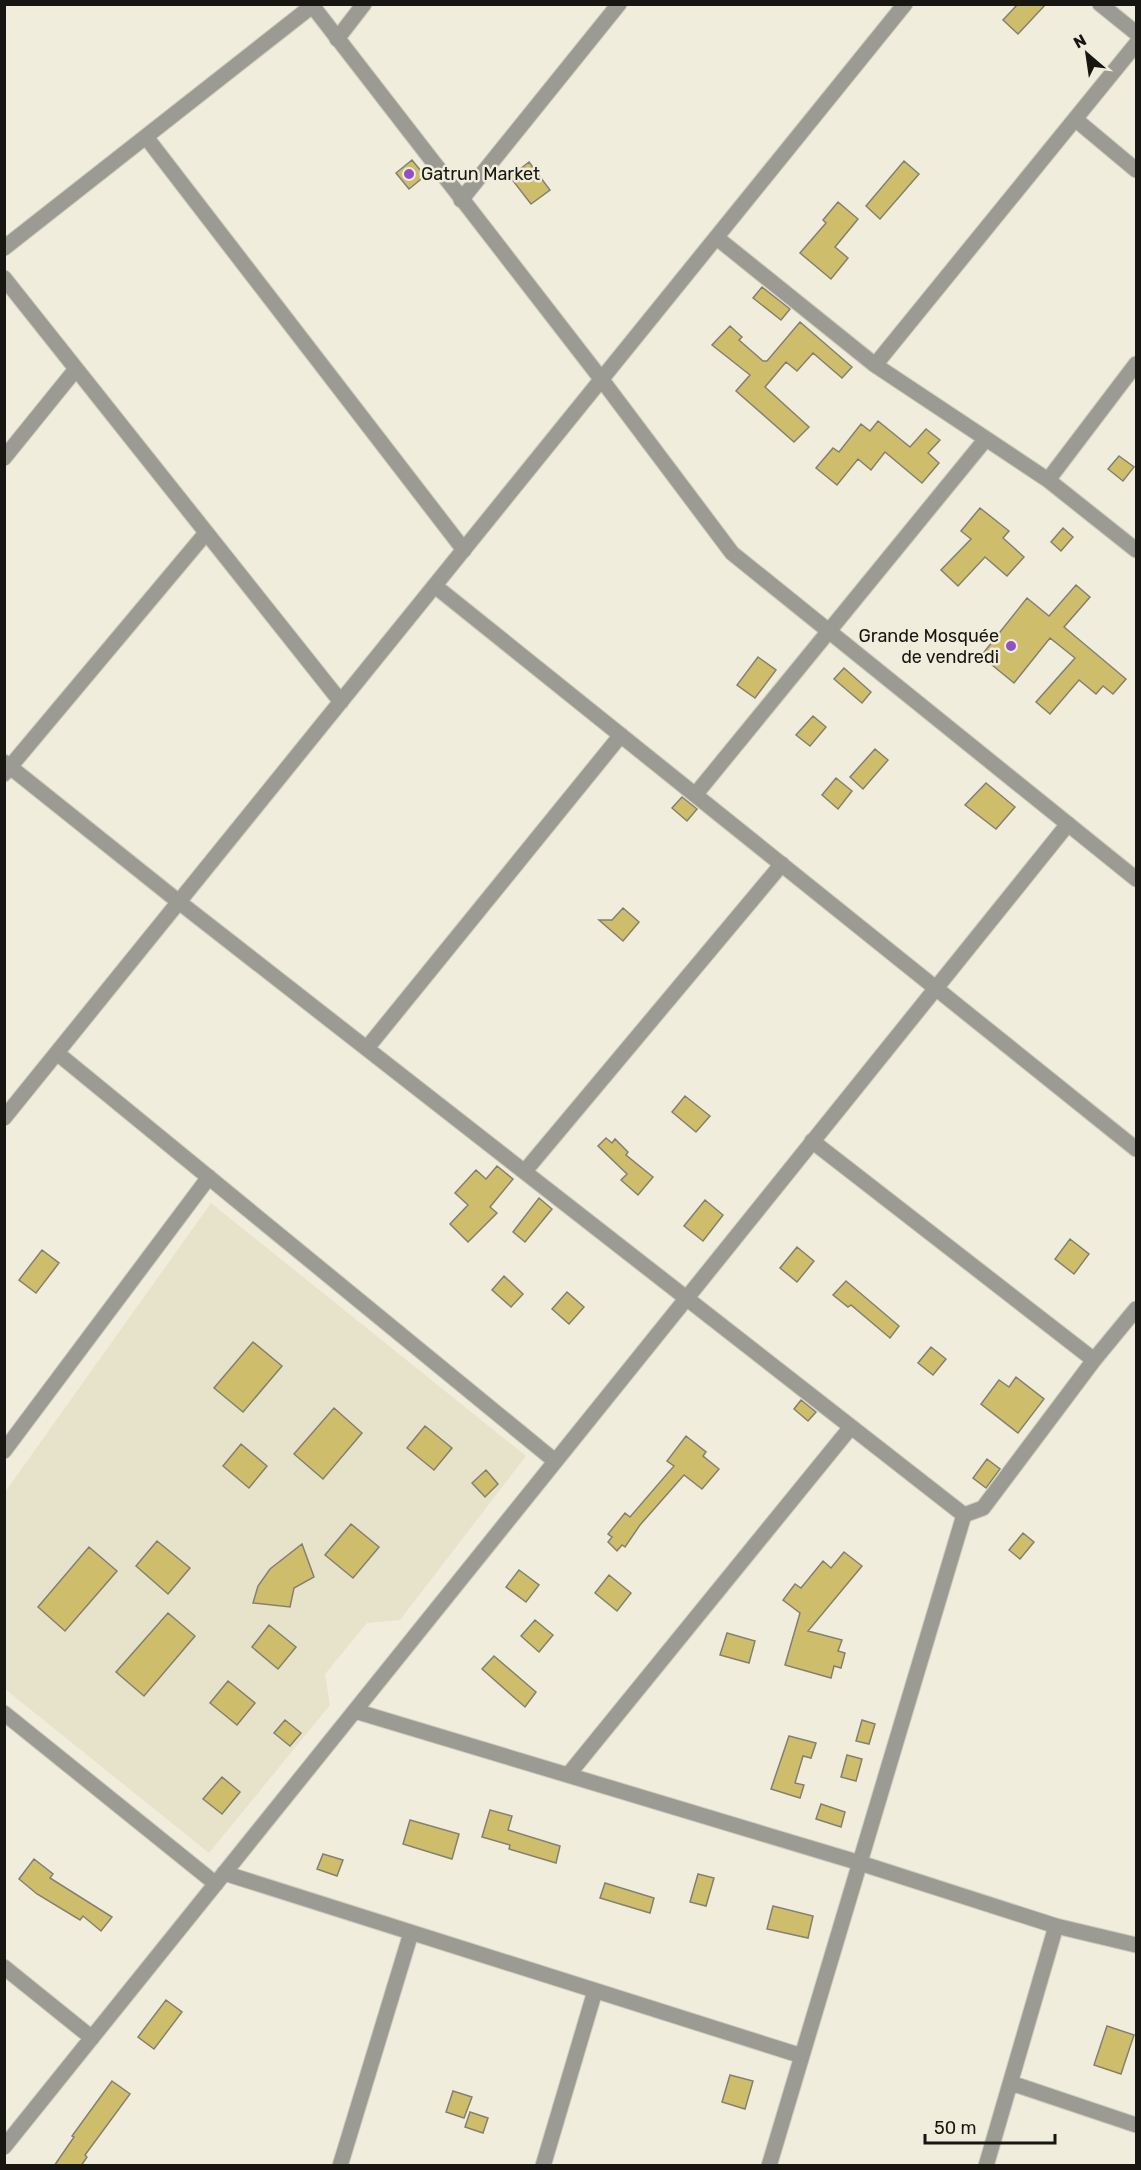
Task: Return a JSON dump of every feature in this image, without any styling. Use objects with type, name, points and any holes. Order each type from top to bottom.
[{"type":"street","points":[[337,39],[364,4]]},
{"type":"street","points":[[461,200],[619,4]]},
{"type":"street","points":[[1100,4],[1137,33]]},
{"type":"street","points":[[4,248],[311,5],[602,380],[732,553],[1137,879]]},
{"type":"street","points":[[4,1118],[903,5]]},
{"type":"street","points":[[875,365],[1137,44]]},
{"type":"street","points":[[1075,119],[1137,170]]},
{"type":"street","points":[[146,137],[464,550]]},
{"type":"street","points":[[717,238],[875,365],[1048,480],[1137,550]]},
{"type":"street","points":[[4,278],[341,702]]},
{"type":"street","points":[[1048,480],[1137,364]]},
{"type":"street","points":[[4,458],[76,369]]},
{"type":"street","points":[[695,795],[985,440]]},
{"type":"street","points":[[206,533],[7,768],[964,1515]]},
{"type":"street","points":[[435,586],[1137,1149]]},
{"type":"street","points":[[367,1048],[621,735]]},
{"type":"street","points":[[4,2147],[1068,824]]},
{"type":"street","points":[[525,1171],[782,864]]},
{"type":"street","points":[[57,1053],[555,1461]]},
{"type":"street","points":[[812,1141],[1094,1360]]},
{"type":"street","points":[[4,1450],[209,1177]]},
{"type":"street","points":[[964,1515],[983,1508],[1094,1360],[1137,1309]]},
{"type":"street","points":[[568,1775],[851,1427]]},
{"type":"street","points":[[769,2166],[964,1515]]},
{"type":"street","points":[[355,1711],[860,1863],[1056,1926],[1137,1946]]},
{"type":"street","points":[[4,1713],[220,1878],[411,1933],[802,2056]]},
{"type":"street","points":[[986,2166],[1056,1926]]},
{"type":"street","points":[[340,2166],[411,1933]]},
{"type":"street","points":[[4,1967],[92,2038]]},
{"type":"street","points":[[543,2166],[594,1991]]},
{"type":"street","points":[[1011,2083],[1137,2124]]},
{"type":"shaded area","points":[[211,1203],[526,1456],[400,1620],[367,1623],[325,1674],[330,1705],[209,1853],[5,1689],[5,1492]]},
{"type":"building","points":[[1018,4],[1046,4],[1018,34],[1003,20]]},
{"type":"building","points":[[412,160],[425,176],[409,189],[396,173]]},
{"type":"building","points":[[904,161],[919,174],[880,219],[866,206]]},
{"type":"building","points":[[529,162],[550,190],[531,204],[510,177]]},
{"type":"building","points":[[838,202],[858,219],[835,247],[848,258],[831,279],[800,253],[826,223],[823,220]]},
{"type":"building","points":[[762,287],[790,309],[781,320],[753,298]]},
{"type":"building","points":[[800,322],[852,367],[842,378],[813,353],[797,371],[786,362],[765,387],[809,427],[794,442],[736,391],[750,375],[712,345],[730,326],[742,337],[739,340],[763,361],[767,361]]},
{"type":"building","points":[[878,421],[910,447],[926,429],[940,440],[928,453],[939,463],[922,483],[885,452],[871,470],[858,459],[837,485],[816,468],[833,448],[839,452],[861,424],[870,431]]},
{"type":"building","points":[[1119,456],[1134,467],[1123,481],[1108,469]]},
{"type":"building","points":[[980,508],[1009,531],[1003,538],[1024,557],[1007,576],[985,557],[958,586],[941,570],[971,539],[961,531]]},
{"type":"building","points":[[1063,528],[1073,537],[1061,551],[1051,542]]},
{"type":"building","points":[[1076,585],[1090,597],[1064,627],[1126,679],[1113,694],[1103,686],[1096,694],[1079,680],[1050,714],[1036,702],[1075,658],[1050,638],[1014,683],[981,656],[1027,598],[1049,616]]},
{"type":"building","points":[[758,657],[776,670],[755,698],[737,685]]},
{"type":"building","points":[[844,668],[871,692],[862,703],[834,679]]},
{"type":"building","points":[[813,716],[826,727],[810,746],[796,735]]},
{"type":"building","points":[[875,749],[888,760],[863,789],[850,777]]},
{"type":"building","points":[[836,778],[852,791],[838,809],[822,795]]},
{"type":"building","points":[[986,783],[1015,807],[996,829],[965,805]]},
{"type":"building","points":[[682,797],[697,809],[687,821],[672,808]]},
{"type":"building","points":[[623,908],[639,922],[623,941],[599,920],[612,920]]},
{"type":"building","points":[[685,1096],[710,1116],[696,1132],[672,1112]]},
{"type":"building","points":[[606,1138],[612,1143],[615,1139],[628,1152],[626,1155],[653,1177],[638,1195],[621,1180],[627,1174],[598,1146]]},
{"type":"building","points":[[497,1166],[513,1179],[490,1207],[497,1213],[468,1242],[450,1224],[468,1205],[455,1193],[476,1170],[486,1179]]},
{"type":"building","points":[[539,1198],[552,1209],[525,1242],[513,1232]]},
{"type":"building","points":[[705,1200],[723,1215],[703,1241],[684,1226]]},
{"type":"building","points":[[1070,1239],[1089,1254],[1074,1274],[1055,1259]]},
{"type":"building","points":[[797,1247],[814,1261],[797,1282],[780,1268]]},
{"type":"building","points":[[42,1250],[59,1263],[36,1293],[19,1280]]},
{"type":"building","points":[[504,1276],[523,1294],[511,1307],[492,1290]]},
{"type":"building","points":[[846,1281],[899,1326],[890,1338],[851,1305],[848,1307],[833,1295]]},
{"type":"building","points":[[567,1292],[584,1307],[569,1324],[552,1309]]},
{"type":"building","points":[[253,1342],[282,1366],[243,1412],[214,1388]]},
{"type":"building","points":[[931,1347],[946,1359],[933,1375],[918,1363]]},
{"type":"building","points":[[1016,1377],[1044,1399],[1018,1433],[981,1404],[999,1380],[1009,1387]]},
{"type":"building","points":[[801,1400],[816,1412],[808,1421],[794,1409]]},
{"type":"building","points":[[334,1408],[362,1433],[323,1479],[294,1454]]},
{"type":"building","points":[[425,1426],[452,1448],[434,1470],[407,1448]]},
{"type":"building","points":[[686,1436],[706,1452],[703,1456],[719,1469],[702,1489],[684,1475],[640,1525],[625,1547],[622,1545],[617,1551],[608,1542],[612,1537],[608,1534],[625,1513],[630,1517],[674,1466],[667,1461]]},
{"type":"building","points":[[241,1444],[267,1466],[249,1488],[223,1466]]},
{"type":"building","points":[[987,1459],[1000,1469],[986,1488],[973,1478]]},
{"type":"building","points":[[486,1470],[498,1484],[485,1497],[472,1483]]},
{"type":"building","points":[[351,1524],[379,1547],[353,1578],[325,1555]]},
{"type":"building","points":[[1023,1533],[1034,1542],[1020,1559],[1009,1550]]},
{"type":"building","points":[[157,1541],[190,1568],[168,1594],[136,1566]]},
{"type":"building","points":[[302,1544],[314,1577],[294,1588],[290,1607],[253,1603],[258,1586],[270,1569]]},
{"type":"building","points":[[89,1547],[117,1571],[65,1631],[38,1607]]},
{"type":"building","points":[[844,1552],[862,1566],[808,1631],[842,1640],[838,1651],[845,1653],[841,1668],[834,1666],[831,1678],[785,1665],[800,1613],[783,1600],[795,1584],[801,1588],[823,1561],[831,1568]]},
{"type":"building","points":[[519,1570],[539,1585],[526,1602],[506,1587]]},
{"type":"building","points":[[609,1575],[631,1593],[617,1611],[595,1593]]},
{"type":"building","points":[[168,1613],[195,1636],[144,1696],[116,1672]]},
{"type":"building","points":[[535,1620],[553,1635],[539,1652],[521,1636]]},
{"type":"building","points":[[269,1625],[296,1647],[278,1669],[252,1647]]},
{"type":"building","points":[[727,1633],[755,1641],[749,1663],[720,1655]]},
{"type":"building","points":[[494,1656],[536,1692],[525,1707],[482,1669]]},
{"type":"building","points":[[228,1681],[255,1703],[237,1725],[210,1703]]},
{"type":"building","points":[[285,1720],[301,1733],[290,1746],[274,1733]]},
{"type":"building","points":[[862,1720],[875,1724],[869,1744],[856,1741]]},
{"type":"building","points":[[789,1736],[816,1743],[811,1758],[803,1756],[795,1783],[804,1785],[800,1798],[771,1789]]},
{"type":"building","points":[[847,1755],[862,1759],[856,1781],[841,1777]]},
{"type":"building","points":[[222,1777],[240,1792],[222,1814],[203,1799]]},
{"type":"building","points":[[821,1804],[845,1812],[841,1827],[816,1819]]},
{"type":"building","points":[[490,1810],[512,1816],[508,1830],[560,1846],[556,1863],[509,1849],[510,1845],[482,1837]]},
{"type":"building","points":[[410,1820],[459,1834],[452,1859],[403,1844]]},
{"type":"building","points":[[323,1854],[343,1860],[337,1876],[317,1869]]},
{"type":"building","points":[[34,1859],[53,1874],[50,1878],[112,1917],[101,1931],[83,1916],[80,1920],[37,1894],[19,1879]]},
{"type":"building","points":[[698,1874],[714,1878],[706,1906],[690,1902]]},
{"type":"building","points":[[605,1883],[654,1898],[650,1913],[600,1898]]},
{"type":"building","points":[[773,1906],[813,1916],[808,1938],[767,1929]]},
{"type":"building","points":[[166,2000],[182,2012],[154,2049],[138,2037]]},
{"type":"building","points":[[1107,2026],[1134,2035],[1121,2074],[1094,2065]]},
{"type":"building","points":[[730,2075],[753,2081],[745,2109],[722,2102]]},
{"type":"building","points":[[112,2081],[130,2094],[85,2155],[87,2157],[81,2166],[54,2166],[74,2137],[72,2136]]},
{"type":"building","points":[[453,2091],[472,2097],[464,2118],[446,2112]]},
{"type":"building","points":[[470,2112],[488,2118],[483,2133],[465,2127]]},
{"type":"place","name":"Gatrun Market","points":[[409,174]]},
{"type":"place","name":"Grande Mosquée de vendredi","points":[[1011,646]]}]
